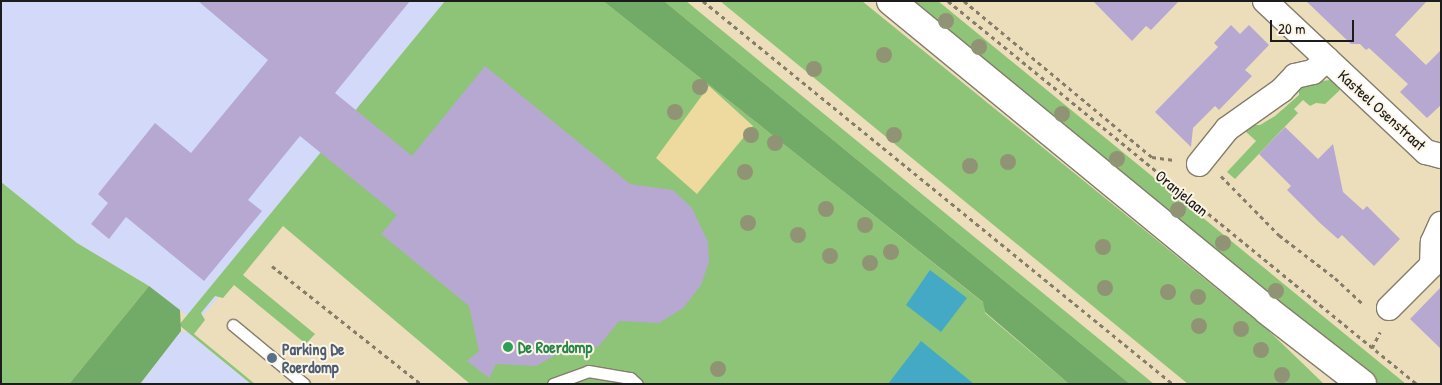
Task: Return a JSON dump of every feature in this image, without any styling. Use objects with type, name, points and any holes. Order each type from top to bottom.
[{"type":"street","points":[[891,1],[1268,311],[1362,384]]},
{"type":"street","name":"Kasteel Osenstraat","points":[[1265,1],[1426,152],[1441,156]]},
{"type":"street","name":"Kasteel Osenstraat","points":[[1199,164],[1227,129],[1282,90],[1295,76],[1314,72],[1327,59]]},
{"type":"street","points":[[1390,308],[1432,265],[1434,242],[1441,224]]},
{"type":"street","points":[[1268,311],[1338,384]]},
{"type":"lane","points":[[233,325],[304,384]]},
{"type":"lane","points":[[553,384],[588,371],[630,378],[636,384]]},
{"type":"path","points":[[703,1],[1173,384]]},
{"type":"path","name":"Oranjelaan","points":[[948,1],[1417,384]]},
{"type":"path","points":[[272,266],[421,384]]},
{"type":"shaded area","points":[[1,1],[445,1],[293,187],[240,273],[196,323],[149,286],[77,243],[1,182]]},
{"type":"shaded area","points":[[181,331],[188,332],[252,384],[140,384]]},
{"type":"green space","points":[[445,1],[603,1],[984,303],[985,313],[1069,384],[470,384],[283,226],[243,275],[315,334],[306,344],[234,285],[223,298],[215,296],[201,313],[205,320],[194,334],[255,384],[251,384],[179,325]]},
{"type":"green space","points":[[603,1],[664,1],[1130,384],[1069,384],[985,312],[983,302]]},
{"type":"green space","points":[[664,1],[686,1],[1154,384],[1130,384]]},
{"type":"green space","points":[[720,1],[862,1],[1269,331],[1324,384],[1188,384]]},
{"type":"green space","points":[[912,1],[938,1],[1406,384],[1379,384]]},
{"type":"green space","points":[[1338,79],[1342,84],[1339,91],[1325,104],[1316,103],[1310,106],[1303,100],[1294,109],[1298,113],[1235,179],[1227,172],[1256,141],[1244,130],[1249,125],[1260,125],[1275,116],[1299,95],[1298,84]]},
{"type":"green space","points":[[1,182],[77,243],[149,286],[69,384],[1,384]]},
{"type":"green space","points":[[149,286],[180,310],[181,331],[140,384],[69,384]]},
{"type":"sand","points":[[709,86],[753,126],[697,194],[656,158]]},
{"type":"water","points":[[930,270],[967,298],[941,332],[906,305]]},
{"type":"water","points":[[921,341],[974,384],[888,384]]},
{"type":"building","points":[[198,1],[410,1],[335,93],[412,156],[485,66],[630,184],[673,190],[692,208],[708,242],[709,262],[701,285],[683,308],[659,323],[619,321],[598,347],[578,342],[536,366],[496,364],[489,378],[467,361],[479,351],[469,306],[381,234],[397,215],[300,136],[248,200],[262,211],[204,281],[126,217],[109,239],[91,224],[108,203],[98,194],[155,123],[191,153],[268,60]]},
{"type":"building","points":[[1093,1],[1179,1],[1151,30],[1146,26],[1132,41]]},
{"type":"building","points":[[1306,1],[1427,1],[1395,35],[1426,65],[1441,50],[1441,105],[1427,118],[1400,92],[1408,84],[1369,48],[1366,50],[1360,44],[1351,44]]},
{"type":"building","points":[[1231,25],[1240,34],[1249,25],[1269,45],[1245,70],[1252,76],[1219,110],[1215,106],[1193,128],[1191,147],[1155,112],[1218,47],[1214,43]]},
{"type":"building","points":[[1285,127],[1318,159],[1333,144],[1343,192],[1363,210],[1367,206],[1400,239],[1374,266],[1342,235],[1338,239],[1320,223],[1287,190],[1291,186],[1259,154]]},
{"type":"building","points":[[1441,287],[1441,349],[1410,319]]},
{"type":"place","name":"De Roerdomp","points":[[508,347]]},
{"type":"place","name":"Parking De Roerdomp","points":[[272,358]]}]
